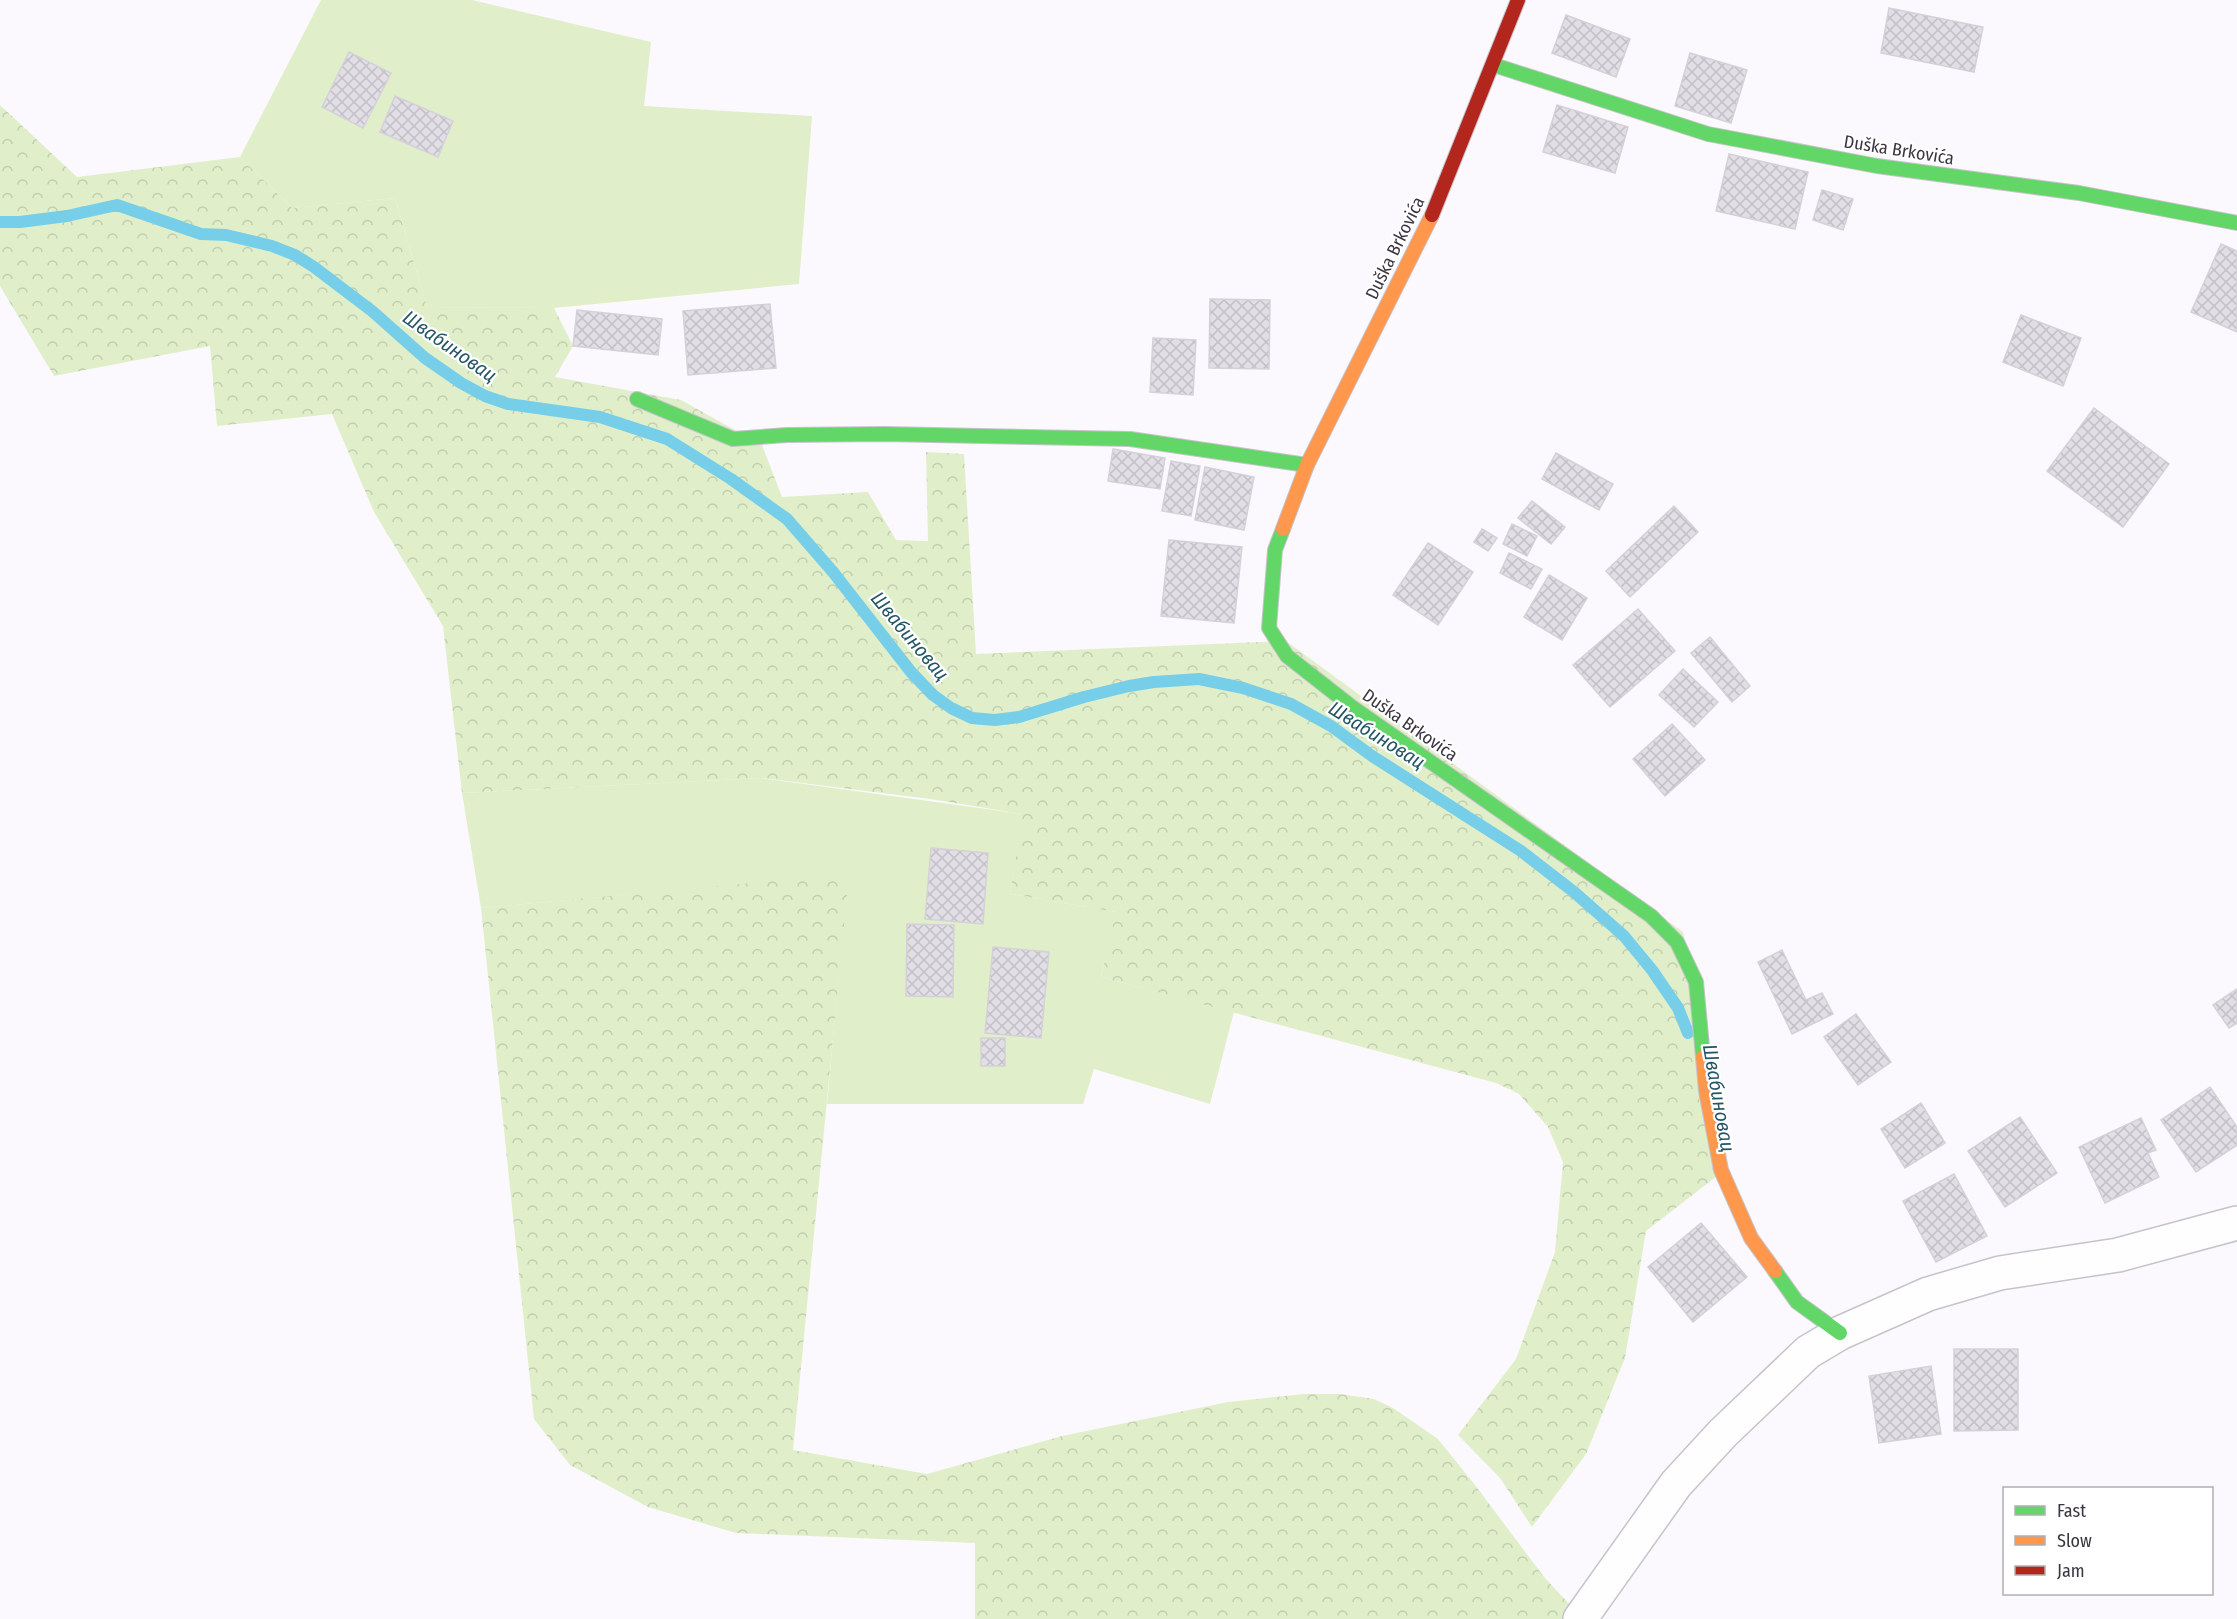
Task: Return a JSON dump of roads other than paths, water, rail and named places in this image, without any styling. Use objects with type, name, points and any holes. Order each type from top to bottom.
[{"type":"street","name":"Duška Brkovića","points":[[1518,0],[1494,65],[1432,215],[1307,465],[1275,550],[1269,628],[1287,656],[1352,707],[1651,915],[1677,942],[1696,982],[1706,1090],[1721,1170],[1751,1238],[1797,1302],[1840,1332]]},
{"type":"street","name":"Duška Brkovića","points":[[1494,65],[1708,134],[1877,166],[2079,193],[2237,223]]},
{"type":"street","points":[[637,399],[733,439],[787,435],[884,434],[1130,439],[1307,465]]},
{"type":"street","points":[[1580,1619],[1676,1484],[1723,1433],[1808,1352],[1840,1332],[1928,1294],[2000,1273],[2118,1255],[2237,1223]]},
{"type":"waterway","name":"Швабиновац","points":[[0,222],[67,216],[117,205],[201,234],[226,235],[272,246],[295,255],[314,267],[372,311],[425,358],[461,383],[485,396],[508,404],[600,417],[667,439],[731,479],[787,519],[833,572],[911,672],[933,695],[951,708],[972,718],[995,720],[1019,717],[1129,686],[1199,679],[1243,688],[1291,704],[1331,726],[1372,756],[1521,851],[1574,892],[1624,936],[1652,970],[1678,1008],[1688,1033]]}]
